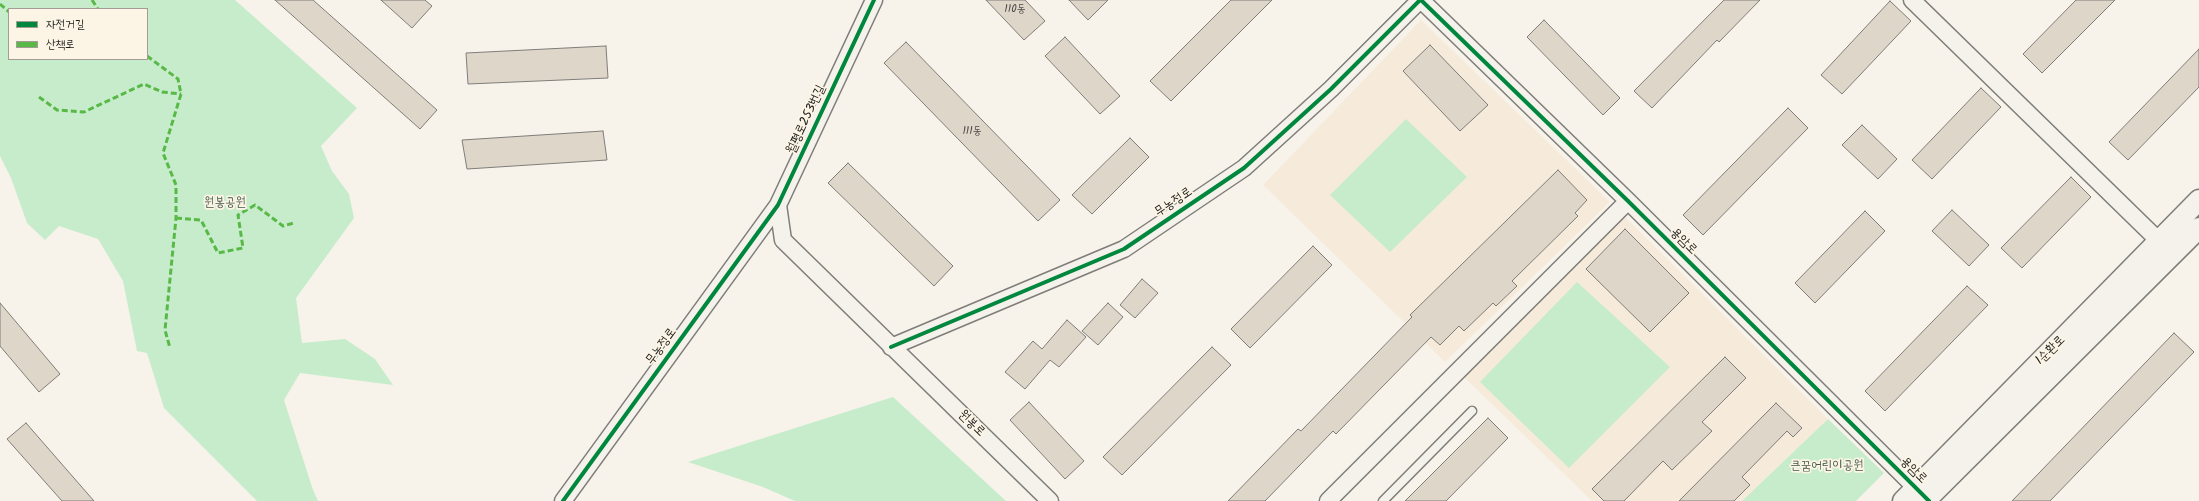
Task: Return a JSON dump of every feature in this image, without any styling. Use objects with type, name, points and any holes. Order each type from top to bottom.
[{"type":"street","name":"월평로253번길","points":[[778,205],[874,0]]},
{"type":"street","name":"무농정로","points":[[891,347],[1124,249],[1244,168],[1331,89],[1420,0]]},
{"type":"street","name":"용암로","points":[[1420,0],[1628,201],[1920,498]]},
{"type":"street","points":[[1912,0],[2159,241]]},
{"type":"street","name":"1순환로","points":[[1920,498],[2199,200]]},
{"type":"street","points":[[1328,501],[1628,201]]},
{"type":"street","points":[[778,205],[783,240],[891,347]]},
{"type":"street","name":"무농정로","points":[[563,501],[778,205]]},
{"type":"street","name":"1순환로","points":[[1920,498],[2199,228]]},
{"type":"street","name":"원봉로","points":[[891,347],[1050,501]]},
{"type":"lane","points":[[1383,501],[1472,411]]},
{"type":"shaded area","points":[[1421,20],[1610,202],[1445,362],[1263,185]]},
{"type":"shaded area","points":[[1624,216],[1828,419],[1742,501],[1592,501],[1464,377]]},
{"type":"green space","name":"원봉공원","points":[[0,0],[235,0],[357,108],[321,146],[332,171],[349,194],[354,218],[296,298],[302,343],[345,339],[375,359],[393,385],[300,373],[284,400],[313,490],[318,501],[257,501],[164,408],[147,353],[137,351],[123,281],[98,239],[59,226],[45,240],[27,223],[11,178],[0,156]]},
{"type":"green space","points":[[1406,119],[1467,177],[1390,252],[1330,195]]},
{"type":"green space","points":[[1577,282],[1670,367],[1569,468],[1480,382]]},
{"type":"green space","points":[[893,397],[1006,501],[795,501],[763,487],[688,462]]},
{"type":"green space","name":"큰꿈어린이공원","points":[[1828,419],[1884,473],[1856,501],[1742,501]]},
{"type":"building","points":[[275,0],[313,0],[437,110],[420,129]]},
{"type":"building","points":[[381,0],[425,0],[432,6],[412,28]]},
{"type":"building","points":[[986,0],[1025,0],[1045,21],[1024,40]]},
{"type":"building","points":[[1069,0],[1108,0],[1088,20]]},
{"type":"building","points":[[1231,0],[1272,0],[1171,101],[1150,81]]},
{"type":"building","points":[[1724,0],[1760,0],[1719,42],[1717,40],[1652,108],[1634,91]]},
{"type":"building","points":[[2076,0],[2115,0],[2042,73],[2023,54]]},
{"type":"building","points":[[1890,1],[1911,21],[1842,94],[1821,75]]},
{"type":"building","points":[[1544,20],[1620,98],[1603,115],[1527,37]]},
{"type":"building","points":[[1065,37],[1120,96],[1100,114],[1045,56]]},
{"type":"building","points":[[906,42],[1060,200],[1038,221],[884,63]]},
{"type":"building","points":[[1430,45],[1488,105],[1460,131],[1403,71]]},
{"type":"building","points":[[606,46],[608,78],[468,84],[466,53]]},
{"type":"building","points":[[2199,49],[2199,87],[2128,160],[2109,142]]},
{"type":"building","points":[[1981,88],[2001,107],[1932,179],[1912,160]]},
{"type":"building","points":[[1788,108],[1808,128],[1703,235],[1683,215]]},
{"type":"building","points":[[1862,125],[1897,159],[1878,179],[1842,145]]},
{"type":"building","points":[[603,131],[607,160],[467,169],[462,140]]},
{"type":"building","points":[[1130,138],[1149,157],[1092,214],[1072,195]]},
{"type":"building","points":[[848,163],[953,266],[934,286],[828,183]]},
{"type":"building","points":[[1558,170],[1587,200],[1575,213],[1578,216],[1512,281],[1517,286],[1496,306],[1493,303],[1464,331],[1459,326],[1440,345],[1431,337],[1336,434],[1333,431],[1265,501],[1228,501],[1298,429],[1301,431],[1412,317],[1410,315]]},
{"type":"building","points":[[2071,177],[2091,197],[2022,268],[2001,248]]},
{"type":"building","points":[[1952,210],[1989,245],[1969,266],[1932,231]]},
{"type":"building","points":[[1865,211],[1885,231],[1815,303],[1795,283]]},
{"type":"building","points":[[1625,229],[1689,293],[1650,332],[1586,269]]},
{"type":"building","points":[[1313,246],[1332,265],[1250,348],[1231,329]]},
{"type":"building","points":[[1142,279],[1158,293],[1135,318],[1120,305]]},
{"type":"building","points":[[1967,286],[1988,305],[1885,411],[1865,391]]},
{"type":"building","points":[[0,303],[60,374],[39,392],[0,346]]},
{"type":"building","points":[[1108,303],[1123,317],[1098,345],[1082,331]]},
{"type":"building","points":[[1067,320],[1086,337],[1059,367],[1050,360],[1025,389],[1005,372],[1033,341],[1042,349]]},
{"type":"building","points":[[2174,333],[2194,352],[2050,501],[2012,501]]},
{"type":"building","points":[[1212,347],[1231,365],[1122,475],[1103,457]]},
{"type":"building","points":[[1725,357],[1746,378],[1702,422],[1712,431],[1672,470],[1663,461],[1624,501],[1604,501],[1592,489]]},
{"type":"building","points":[[1029,402],[1084,461],[1065,479],[1010,420]]},
{"type":"building","points":[[1776,403],[1802,428],[1793,437],[1787,431],[1742,477],[1750,485],[1734,501],[1679,501]]},
{"type":"building","points":[[1488,418],[1508,438],[1446,501],[1405,501]]},
{"type":"building","points":[[26,423],[94,501],[62,501],[7,439]]},
{"type":"marked path","points":[[92,0],[97,8]]},
{"type":"marked path","points":[[0,4],[8,11]]},
{"type":"marked path","points":[[148,57],[178,79],[181,94],[163,153],[176,185],[176,218],[165,330],[170,348]]},
{"type":"marked path","points":[[39,97],[57,110],[84,112],[144,84],[162,92],[181,94]]},
{"type":"marked path","points":[[176,218],[201,220],[218,253],[243,248],[238,215],[255,205],[283,226],[294,223]]},
{"type":"cycle path","points":[[563,501],[778,205],[874,0]]},
{"type":"cycle path","points":[[891,347],[1124,249],[1244,168],[1331,89],[1420,0]]},
{"type":"cycle path","points":[[1421,0],[1628,201],[1929,501]]}]
